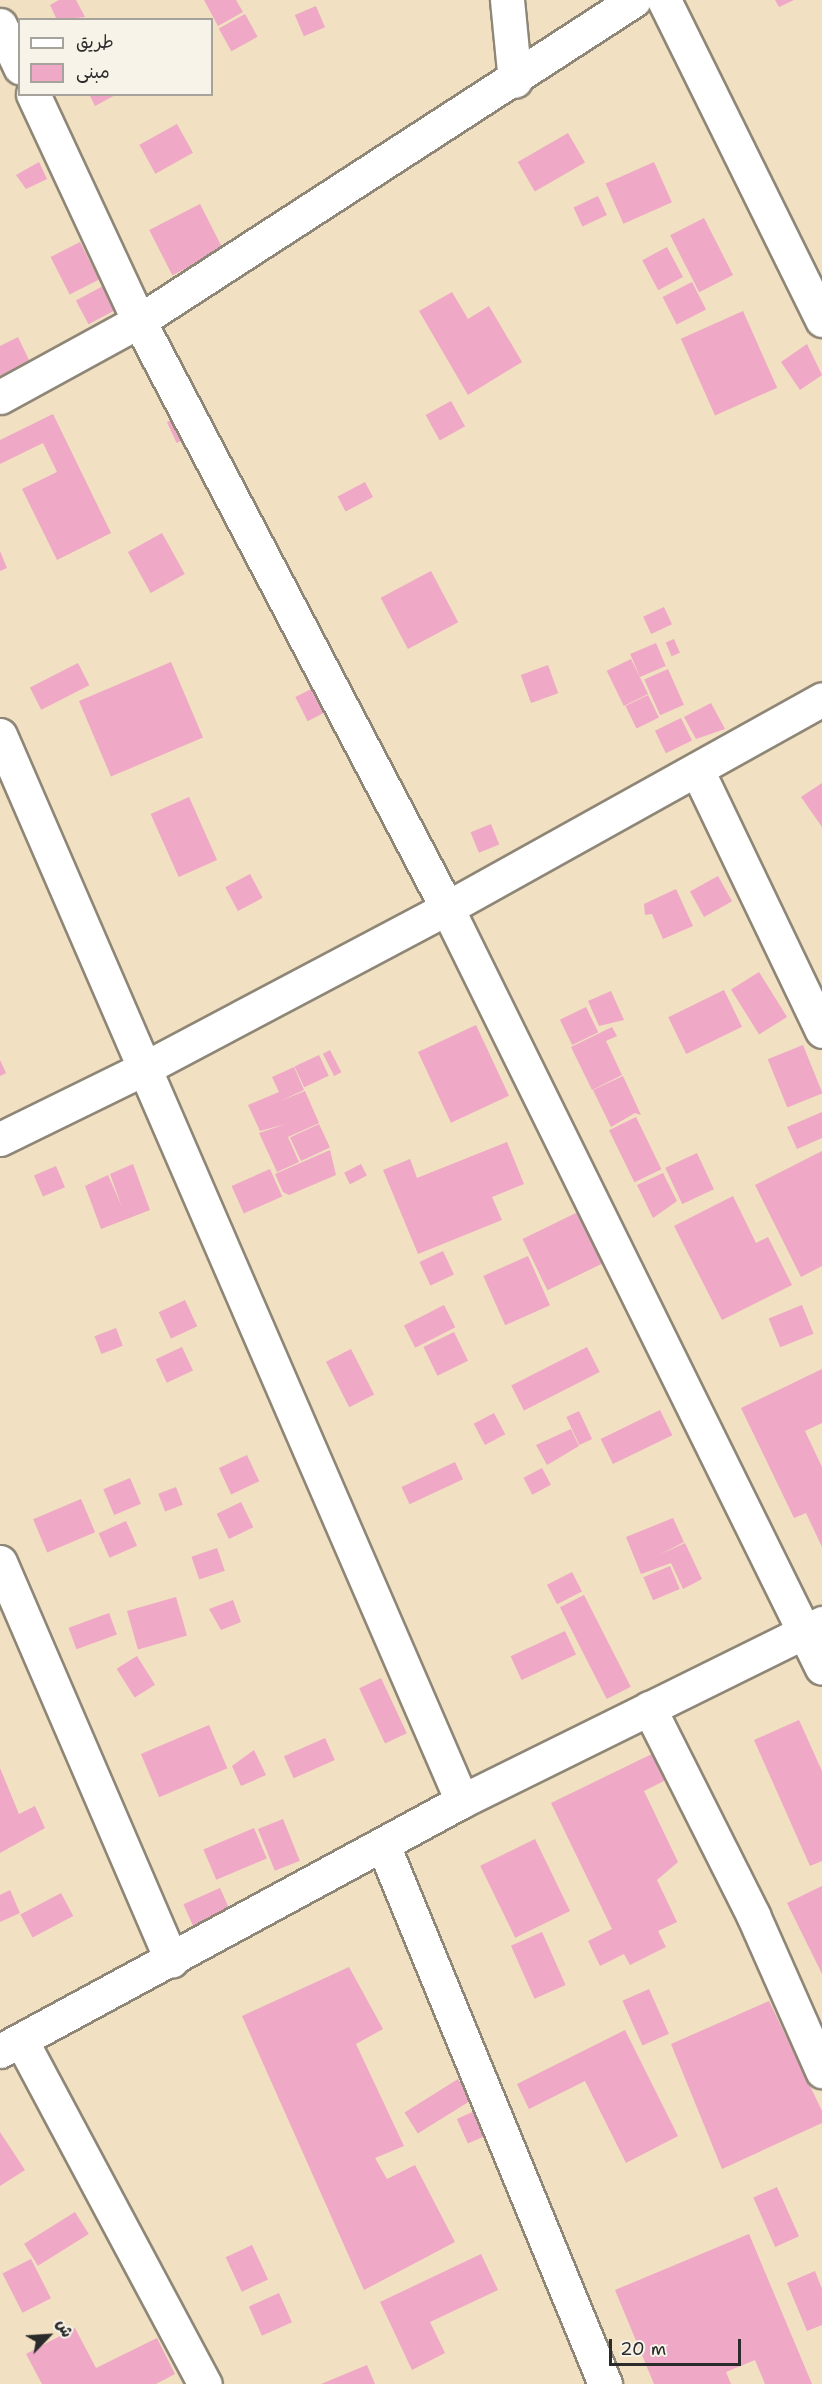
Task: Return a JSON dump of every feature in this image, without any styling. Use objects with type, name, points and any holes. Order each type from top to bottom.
[{"type":"street","points":[[507,0],[515,81]]},
{"type":"street","points":[[0,397],[139,321],[515,81],[634,0]]},
{"type":"street","points":[[663,0],[822,320]]},
{"type":"street","points":[[0,25],[18,63]]},
{"type":"street","points":[[34,96],[139,321],[447,908],[813,1628],[822,1668]]},
{"type":"street","points":[[0,1139],[146,1068],[447,908],[698,772],[822,699]]},
{"type":"street","points":[[0,735],[462,1800]]},
{"type":"street","points":[[698,772],[822,1031]]},
{"type":"street","points":[[0,1562],[172,1961]]},
{"type":"street","points":[[205,2384],[10,2046],[172,1961],[462,1800],[813,1628]]},
{"type":"street","points":[[649,1708],[753,1914],[822,2071]]},
{"type":"street","points":[[383,1845],[605,2384]]},
{"type":"building","points":[[59,0],[76,0],[85,17],[56,18],[50,5]]},
{"type":"building","points":[[204,0],[236,0],[243,12],[218,26]]},
{"type":"building","points":[[775,0],[794,0],[779,7]]},
{"type":"building","points":[[316,6],[325,27],[304,36],[295,15]]},
{"type":"building","points":[[245,14],[258,37],[231,51],[219,29]]},
{"type":"building","points":[[90,96],[113,96],[95,106]]},
{"type":"building","points":[[177,124],[193,153],[155,174],[139,145]]},
{"type":"building","points":[[568,133],[585,162],[535,191],[518,162]]},
{"type":"building","points":[[39,162],[47,179],[26,189],[16,175]]},
{"type":"building","points":[[654,162],[672,202],[623,224],[606,184]]},
{"type":"building","points":[[598,196],[607,215],[582,226],[574,207]]},
{"type":"building","points":[[200,204],[223,249],[172,275],[149,230]]},
{"type":"building","points":[[704,218],[733,275],[699,292],[670,235]]},
{"type":"building","points":[[80,242],[99,279],[70,294],[51,257]]},
{"type":"building","points":[[667,247],[683,277],[658,290],[642,260]]},
{"type":"building","points":[[692,282],[706,310],[677,325],[663,297]]},
{"type":"building","points":[[105,285],[118,309],[89,324],[76,300]]},
{"type":"building","points":[[452,292],[468,319],[489,306],[522,362],[468,395],[419,311]]},
{"type":"building","points":[[743,311],[777,388],[715,415],[681,339]]},
{"type":"building","points":[[18,337],[29,360],[0,376],[0,346]]},
{"type":"building","points":[[807,344],[822,375],[800,390],[781,362]]},
{"type":"building","points":[[451,401],[465,426],[440,440],[426,415]]},
{"type":"building","points":[[195,409],[205,430],[177,443],[167,422]]},
{"type":"building","points":[[53,414],[111,533],[57,560],[22,489],[57,472],[43,443],[0,464],[0,440]]},
{"type":"building","points":[[365,482],[373,497],[346,512],[338,497]]},
{"type":"building","points":[[162,533],[185,574],[151,593],[128,552]]},
{"type":"building","points":[[0,551],[7,568],[0,571]]},
{"type":"building","points":[[431,571],[458,622],[408,649],[381,598]]},
{"type":"building","points":[[664,607],[672,624],[651,634],[643,617]]},
{"type":"building","points":[[674,639],[680,653],[672,656],[666,643]]},
{"type":"building","points":[[656,643],[666,666],[640,677],[630,654]]},
{"type":"building","points":[[631,659],[648,694],[624,706],[607,671]]},
{"type":"building","points":[[171,662],[203,737],[111,777],[79,701]]},
{"type":"building","points":[[78,663],[89,685],[41,710],[30,688]]},
{"type":"building","points":[[548,665],[558,693],[531,703],[521,675]]},
{"type":"building","points":[[668,669],[684,705],[660,715],[644,680]]},
{"type":"building","points":[[323,683],[335,707],[308,721],[295,697]]},
{"type":"building","points":[[648,695],[659,717],[636,728],[626,706]]},
{"type":"building","points":[[711,703],[725,729],[696,739],[684,717]]},
{"type":"building","points":[[681,718],[692,740],[666,753],[655,731]]},
{"type":"building","points":[[822,783],[822,827],[801,797]]},
{"type":"building","points":[[189,797],[217,860],[179,877],[151,814]]},
{"type":"building","points":[[491,824],[499,844],[479,853],[471,832]]},
{"type":"building","points":[[250,874],[263,898],[238,911],[225,887]]},
{"type":"building","points":[[718,876],[732,901],[704,917],[690,892]]},
{"type":"building","points":[[676,889],[693,926],[663,939],[652,914],[645,915],[644,904]]},
{"type":"building","points":[[759,972],[787,1017],[759,1034],[731,989]]},
{"type":"building","points":[[724,990],[742,1027],[686,1054],[668,1017]]},
{"type":"building","points":[[611,991],[624,1020],[599,1026],[588,1001]]},
{"type":"building","points":[[586,1007],[598,1032],[572,1045],[560,1020]]},
{"type":"building","points":[[476,1025],[509,1096],[451,1123],[418,1052]]},
{"type":"building","points":[[612,1027],[617,1036],[606,1041],[622,1075],[592,1090],[571,1047]]},
{"type":"building","points":[[803,1045],[822,1093],[787,1107],[768,1059]]},
{"type":"building","points":[[330,1050],[341,1072],[334,1076],[323,1054]]},
{"type":"building","points":[[319,1055],[329,1076],[304,1087],[295,1066]]},
{"type":"building","points":[[0,1060],[6,1073],[0,1076]]},
{"type":"building","points":[[294,1067],[304,1090],[280,1101],[305,1091],[319,1123],[288,1137],[299,1162],[277,1172],[259,1133],[286,1124],[260,1131],[248,1105],[279,1092],[272,1077]]},
{"type":"building","points":[[623,1076],[641,1115],[635,1113],[611,1127],[593,1090]]},
{"type":"building","points":[[822,1112],[822,1138],[797,1149],[787,1127]]},
{"type":"building","points":[[636,1117],[661,1169],[634,1182],[609,1130]]},
{"type":"building","points":[[319,1124],[330,1148],[301,1161],[290,1138]]},
{"type":"building","points":[[507,1142],[524,1184],[492,1197],[502,1220],[418,1254],[383,1170],[410,1159],[417,1178]]},
{"type":"building","points":[[330,1150],[336,1175],[289,1195],[283,1192],[275,1174]]},
{"type":"building","points":[[822,1151],[822,1266],[801,1277],[755,1185]]},
{"type":"building","points":[[697,1153],[714,1189],[682,1204],[665,1168]]},
{"type":"building","points":[[133,1164],[150,1210],[101,1229],[85,1186],[108,1175],[122,1207],[110,1174]]},
{"type":"building","points":[[361,1164],[367,1176],[350,1184],[344,1173]]},
{"type":"building","points":[[56,1166],[65,1187],[43,1197],[34,1175]]},
{"type":"building","points":[[270,1169],[282,1196],[244,1213],[232,1186]]},
{"type":"building","points":[[663,1173],[677,1201],[653,1218],[637,1185]]},
{"type":"building","points":[[733,1196],[756,1243],[768,1237],[792,1285],[722,1320],[674,1226]]},
{"type":"building","points":[[580,1211],[605,1262],[547,1290],[522,1239]]},
{"type":"building","points":[[443,1251],[454,1275],[430,1286],[419,1262]]},
{"type":"building","points":[[528,1256],[550,1305],[505,1325],[483,1276]]},
{"type":"building","points":[[185,1300],[197,1326],[171,1339],[159,1312]]},
{"type":"building","points":[[444,1305],[455,1327],[415,1348],[404,1325]]},
{"type":"building","points":[[802,1305],[814,1334],[780,1347],[769,1318]]},
{"type":"building","points":[[116,1328],[123,1346],[101,1354],[95,1336]]},
{"type":"building","points":[[454,1332],[468,1361],[437,1376],[423,1347]]},
{"type":"building","points":[[182,1347],[193,1371],[167,1383],[156,1359]]},
{"type":"building","points":[[587,1347],[600,1372],[524,1411],[511,1386]]},
{"type":"building","points":[[351,1349],[374,1394],[349,1407],[326,1362]]},
{"type":"building","points":[[822,1369],[822,1423],[805,1431],[822,1467],[822,1547],[806,1513],[794,1518],[741,1408]]},
{"type":"building","points":[[660,1410],[672,1435],[613,1464],[601,1439]]},
{"type":"building","points":[[579,1411],[592,1439],[579,1445],[566,1417]]},
{"type":"building","points":[[494,1413],[505,1434],[485,1445],[474,1424]]},
{"type":"building","points":[[571,1429],[579,1446],[547,1465],[536,1445]]},
{"type":"building","points":[[247,1455],[259,1481],[231,1494],[219,1468]]},
{"type":"building","points":[[455,1462],[463,1479],[410,1504],[402,1487]]},
{"type":"building","points":[[542,1468],[551,1485],[532,1495],[523,1478]]},
{"type":"building","points":[[130,1478],[141,1504],[114,1515],[103,1489]]},
{"type":"building","points":[[176,1487],[183,1505],[165,1512],[158,1494]]},
{"type":"building","points":[[81,1499],[95,1532],[47,1552],[33,1519]]},
{"type":"building","points":[[241,1502],[253,1527],[229,1539],[217,1514]]},
{"type":"building","points":[[673,1518],[684,1542],[659,1555],[685,1543],[702,1579],[683,1589],[671,1563],[641,1574],[626,1537]]},
{"type":"building","points":[[126,1521],[137,1546],[110,1558],[99,1533]]},
{"type":"building","points":[[217,1548],[225,1571],[199,1579],[191,1557]]},
{"type":"building","points":[[670,1566],[680,1589],[653,1600],[643,1577]]},
{"type":"building","points":[[572,1572],[582,1592],[557,1604],[547,1585]]},
{"type":"building","points":[[584,1595],[631,1687],[607,1699],[560,1607]]},
{"type":"building","points":[[176,1597],[187,1635],[138,1650],[127,1611]]},
{"type":"building","points":[[233,1600],[241,1622],[221,1630],[209,1609]]},
{"type":"building","points":[[109,1613],[117,1635],[76,1649],[69,1628]]},
{"type":"building","points":[[565,1631],[576,1655],[522,1680],[511,1656]]},
{"type":"building","points":[[137,1656],[155,1685],[135,1698],[117,1669]]},
{"type":"building","points":[[381,1678],[407,1733],[385,1743],[359,1688]]},
{"type":"building","points":[[799,1720],[822,1771],[822,1861],[810,1866],[754,1740]]},
{"type":"building","points":[[209,1725],[227,1768],[159,1797],[141,1754]]},
{"type":"building","points":[[325,1738],[335,1760],[294,1778],[284,1756]]},
{"type":"building","points":[[254,1750],[266,1775],[241,1786],[232,1766]]},
{"type":"building","points":[[658,1751],[670,1778],[644,1791],[678,1862],[657,1880],[677,1922],[658,1931],[666,1947],[630,1965],[624,1954],[600,1966],[588,1941],[612,1929],[551,1803]]},
{"type":"building","points":[[0,1768],[19,1814],[35,1806],[45,1828],[0,1853]]},
{"type":"building","points":[[283,1819],[300,1861],[275,1871],[258,1829]]},
{"type":"building","points":[[254,1828],[267,1858],[216,1880],[203,1849]]},
{"type":"building","points":[[535,1839],[570,1911],[515,1938],[480,1866]]},
{"type":"building","points":[[822,1886],[822,1974],[787,1903]]},
{"type":"building","points":[[220,1888],[237,1926],[201,1943],[183,1904]]},
{"type":"building","points":[[10,1890],[20,1913],[0,1922],[0,1895]]},
{"type":"building","points":[[61,1893],[73,1916],[33,1938],[20,1915]]},
{"type":"building","points":[[542,1932],[566,1985],[535,1999],[511,1946]]},
{"type":"building","points":[[349,1967],[383,2029],[356,2044],[404,2146],[375,2158],[387,2179],[415,2165],[455,2242],[364,2290],[242,2016]]},
{"type":"building","points":[[649,1989],[669,2034],[642,2046],[623,2001]]},
{"type":"building","points":[[769,2001],[822,2111],[822,2123],[722,2169],[671,2044]]},
{"type":"building","points":[[625,2030],[678,2136],[626,2163],[585,2081],[529,2109],[517,2084]]},
{"type":"building","points":[[458,2079],[471,2100],[418,2134],[405,2112]]},
{"type":"building","points":[[477,2110],[488,2135],[468,2144],[457,2119]]},
{"type":"building","points":[[0,2132],[25,2170],[0,2186]]},
{"type":"building","points":[[777,2187],[799,2236],[775,2247],[753,2198]]},
{"type":"building","points":[[75,2212],[89,2234],[38,2266],[24,2244]]},
{"type":"building","points":[[749,2234],[812,2384],[765,2384],[755,2360],[726,2372],[731,2384],[654,2384],[615,2290]]},
{"type":"building","points":[[252,2245],[268,2279],[242,2292],[226,2257]]},
{"type":"building","points":[[481,2254],[498,2290],[430,2322],[445,2353],[412,2370],[380,2302]]},
{"type":"building","points":[[31,2259],[51,2298],[22,2313],[2,2274]]},
{"type":"building","points":[[815,2271],[822,2289],[822,2325],[807,2331],[787,2283]]},
{"type":"building","points":[[279,2293],[292,2322],[262,2336],[249,2306]]},
{"type":"building","points":[[75,2328],[96,2368],[157,2338],[175,2374],[156,2384],[42,2384],[26,2354]]},
{"type":"building","points":[[367,2365],[375,2384],[321,2384]]}]
